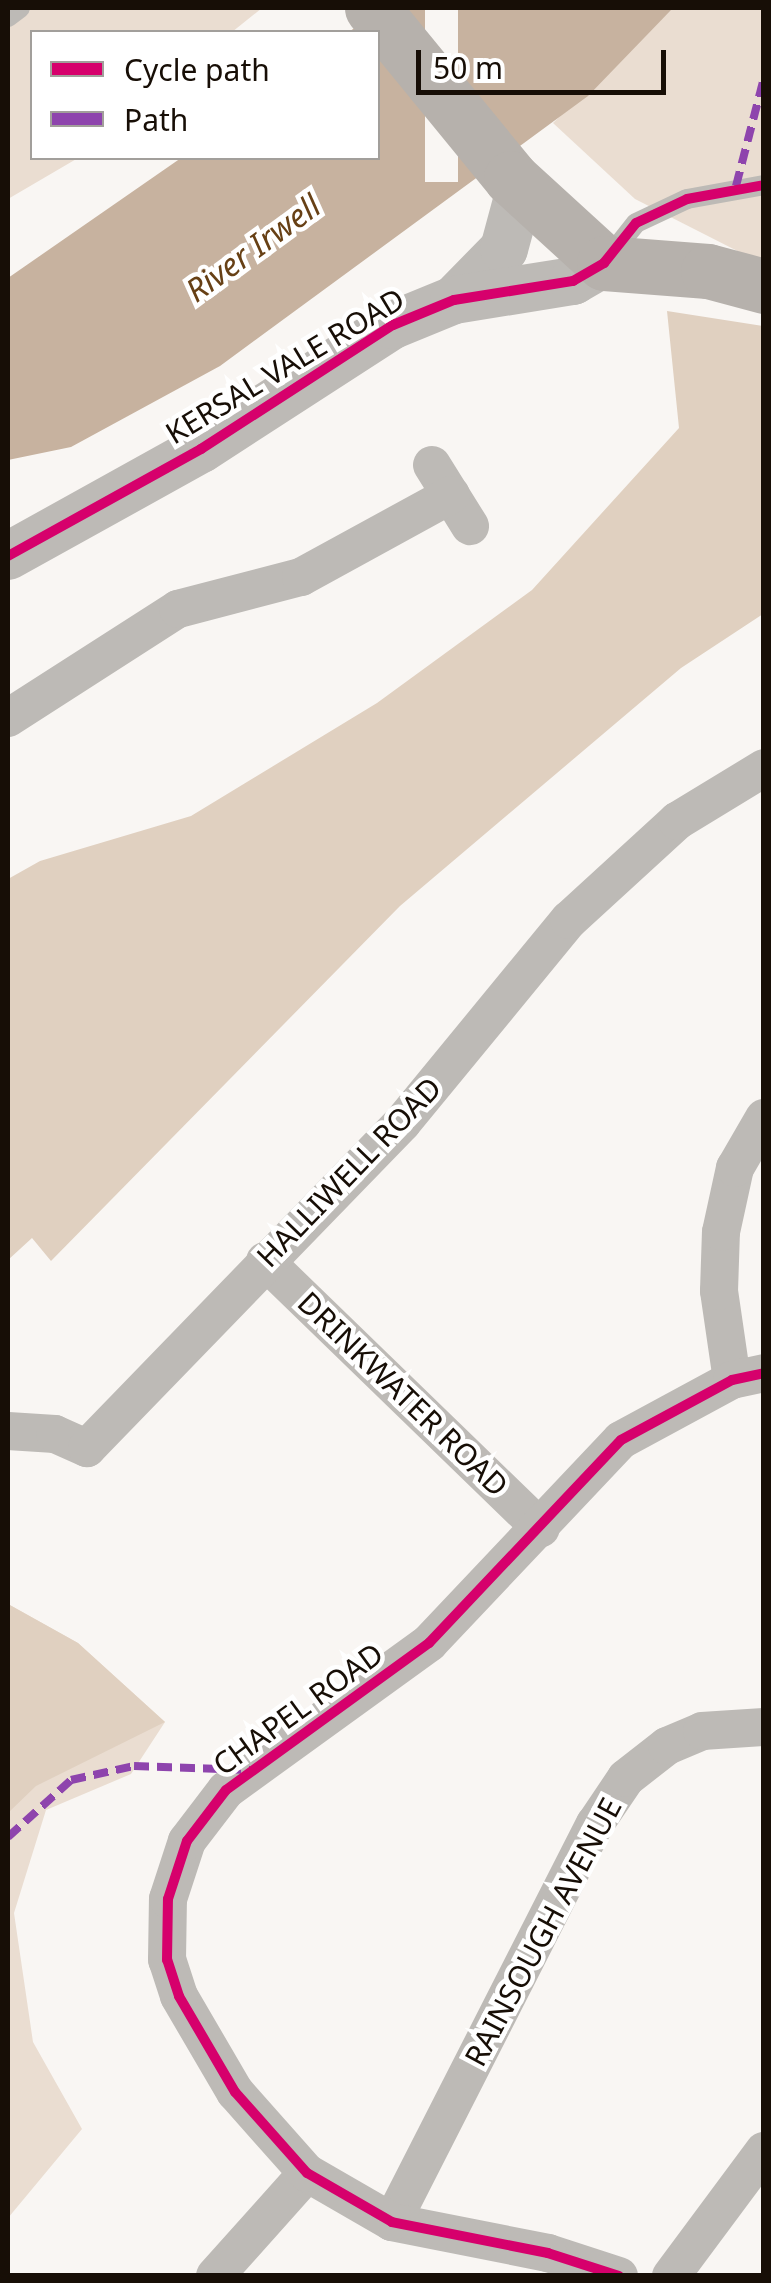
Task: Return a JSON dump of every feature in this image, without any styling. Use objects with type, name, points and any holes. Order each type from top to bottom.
[{"type":"main road","points":[[372,8],[521,186],[604,263],[708,271],[764,286]]},
{"type":"street","points":[[454,300],[504,248],[521,186]]},
{"type":"street","name":"KERSAL VALE ROAD","points":[[8,556],[201,448],[393,325],[454,300],[573,281],[604,263]]},
{"type":"street","points":[[8,718],[178,608],[301,577],[451,495]]},
{"type":"street","name":"HALLIWELL ROAD","points":[[8,1432],[55,1434],[88,1448],[402,1123],[530,960],[610,879],[678,821],[764,768]]},
{"type":"street","points":[[748,1376],[720,1291],[721,1232],[735,1168],[764,1118]]},
{"type":"street","name":"DRINKWATER ROAD","points":[[265,1261],[542,1528]]},
{"type":"street","name":"CHAPEL ROAD","points":[[619,2276],[548,2253],[392,2222],[307,2174],[235,2092],[178,1996],[166,1933],[172,1879],[187,1841],[226,1790],[429,1643],[542,1528],[621,1440],[748,1376]]},
{"type":"street","name":"RAINSOUGH AVENUE","points":[[392,2222],[595,1824],[626,1778],[668,1746],[702,1732],[764,1727]]},
{"type":"street","points":[[671,2276],[764,2151]]},
{"type":"street","points":[[215,2276],[307,2174]]},
{"type":"lane","points":[[8,17],[20,8]]},
{"type":"lane","points":[[604,263],[636,223],[687,199],[764,185]]},
{"type":"shaded area","points":[[8,8],[262,8],[234,30],[30,30],[30,160],[75,160],[8,199]]},
{"type":"shaded area","points":[[673,8],[763,8],[763,264],[635,199],[553,123]]},
{"type":"shaded area","points":[[667,311],[763,326],[763,614],[681,668],[400,906],[51,1261],[32,1238],[8,1260],[8,879],[40,861],[191,816],[377,703],[532,590],[679,428]]},
{"type":"shaded area","points":[[8,1604],[78,1643],[165,1722],[131,1774],[46,1810],[14,1913],[33,2042],[82,2129],[8,2218]]},
{"type":"shaded area","points":[[8,1604],[78,1643],[165,1722],[36,1786],[8,1813]]},
{"type":"water","name":"River Irwell","points":[[381,8],[673,8],[588,96],[220,366],[71,447],[8,460],[8,278],[178,160],[380,160],[380,30],[352,30]]},
{"type":"pier","points":[[425,8],[458,8],[458,182],[425,182]]},
{"type":"marked path","points":[[736,186],[764,78]]},
{"type":"marked path","points":[[8,1837],[71,1780],[134,1766],[250,1770]]},
{"type":"cycle path","points":[[8,556],[201,449],[393,325],[454,300],[573,281],[604,263],[636,223],[687,199],[764,185]]},
{"type":"cycle path","points":[[619,2276],[548,2253],[392,2222],[307,2173],[235,2092],[179,1996],[167,1960],[168,1899],[187,1841],[226,1790],[429,1643],[621,1440],[732,1380],[764,1373]]}]
